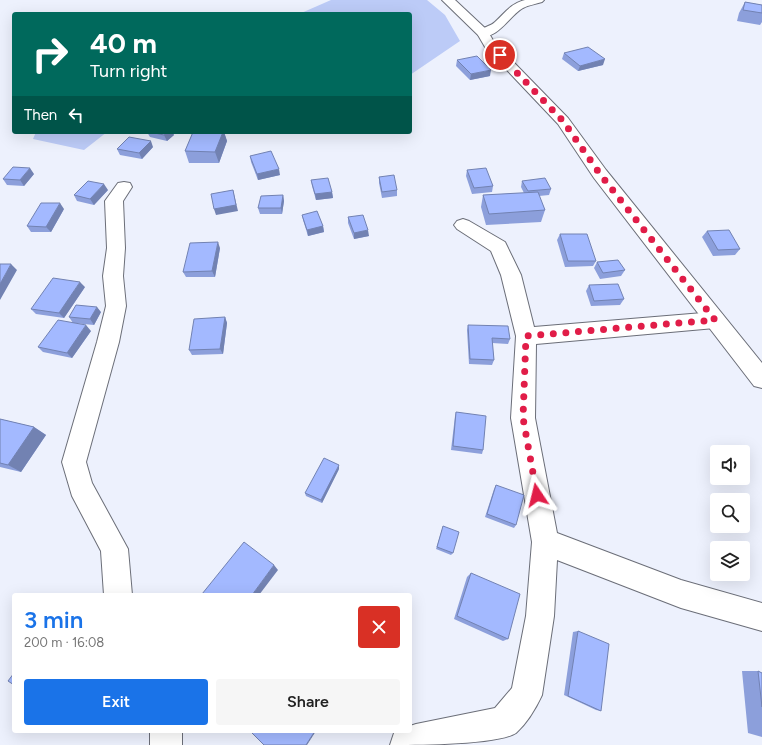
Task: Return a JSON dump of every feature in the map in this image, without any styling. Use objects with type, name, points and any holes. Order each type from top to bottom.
[{"type":"street","points":[[448,0],[483,33],[489,44],[563,121],[600,174],[762,379]]},
{"type":"street","points":[[483,33],[499,25],[507,15],[520,5],[538,0]]},
{"type":"street","points":[[118,593],[114,548],[81,488],[74,462],[108,342],[116,306],[113,276],[116,248],[114,201],[124,187]]},
{"type":"street","points":[[406,745],[416,740],[504,722],[526,695],[540,616],[545,542],[523,418],[526,336],[511,275],[498,247],[463,225]]},
{"type":"street","points":[[526,336],[715,320]]},
{"type":"street","points":[[545,542],[681,594],[762,617]]},
{"type":"street","points":[[166,733],[166,745]]},
{"type":"shaded area","points":[[331,0],[427,0],[445,15],[460,41],[412,74],[412,12],[304,12]]},
{"type":"shaded area","points":[[35,134],[104,134],[84,150],[33,139]]},
{"type":"building","points":[[745,2],[762,5],[762,13],[743,10]]},
{"type":"building","points":[[588,47],[605,59],[580,66],[564,53]]},
{"type":"building","points":[[477,56],[491,70],[471,74],[457,60]]},
{"type":"building","points":[[192,134],[222,134],[215,152],[185,151]]},
{"type":"building","points":[[129,137],[151,141],[139,153],[117,149]]},
{"type":"building","points":[[271,151],[279,169],[257,174],[250,156]]},
{"type":"building","points":[[13,167],[30,168],[20,180],[3,179]]},
{"type":"building","points":[[486,168],[493,186],[474,188],[467,170]]},
{"type":"building","points":[[394,175],[397,190],[382,192],[379,177]]},
{"type":"building","points":[[328,178],[332,192],[315,194],[311,180]]},
{"type":"building","points":[[545,178],[551,189],[528,191],[522,181]]},
{"type":"building","points":[[88,181],[104,184],[90,199],[74,195]]},
{"type":"building","points":[[233,190],[236,205],[214,209],[211,194]]},
{"type":"building","points":[[538,192],[545,210],[489,214],[483,195]]},
{"type":"building","points":[[283,195],[281,208],[258,208],[261,196]]},
{"type":"building","points":[[41,203],[60,203],[46,227],[27,226]]},
{"type":"building","points":[[317,211],[323,226],[307,230],[302,215]]},
{"type":"building","points":[[363,215],[368,230],[354,233],[348,217]]},
{"type":"building","points":[[729,230],[740,249],[718,250],[707,231]]},
{"type":"building","points":[[560,234],[587,234],[596,261],[568,261]]},
{"type":"building","points":[[218,242],[212,271],[183,272],[190,243]]},
{"type":"building","points":[[618,260],[625,270],[603,273],[597,262]]},
{"type":"building","points":[[0,264],[11,264],[0,284]]},
{"type":"building","points":[[53,278],[80,282],[59,313],[31,309]]},
{"type":"building","points":[[618,284],[624,299],[594,301],[589,285]]},
{"type":"building","points":[[76,305],[97,307],[90,319],[69,317]]},
{"type":"building","points":[[225,317],[220,349],[189,350],[194,319]]},
{"type":"building","points":[[58,320],[86,325],[67,353],[38,347]]},
{"type":"building","points":[[468,325],[508,326],[510,339],[492,338],[494,360],[470,359]]},
{"type":"building","points":[[456,412],[486,416],[483,450],[453,446]]},
{"type":"building","points":[[0,419],[34,427],[8,465],[0,463]]},
{"type":"building","points":[[324,458],[339,465],[321,500],[305,493]]},
{"type":"building","points":[[496,485],[524,495],[516,525],[487,514]]},
{"type":"building","points":[[443,526],[459,532],[453,553],[437,547]]},
{"type":"building","points":[[244,542],[274,565],[253,593],[203,593]]},
{"type":"building","points":[[471,573],[520,594],[508,639],[457,616]]},
{"type":"building","points":[[578,631],[609,644],[601,711],[568,696]]},
{"type":"building","points":[[758,671],[762,673],[762,707]]},
{"type":"building","points":[[12,676],[12,684],[8,681]]},
{"type":"building","points":[[252,733],[314,733],[306,745],[264,745]]},
{"type":"route","points":[[500,55],[563,121],[600,174],[715,320],[526,336],[523,418],[537,495]]}]
